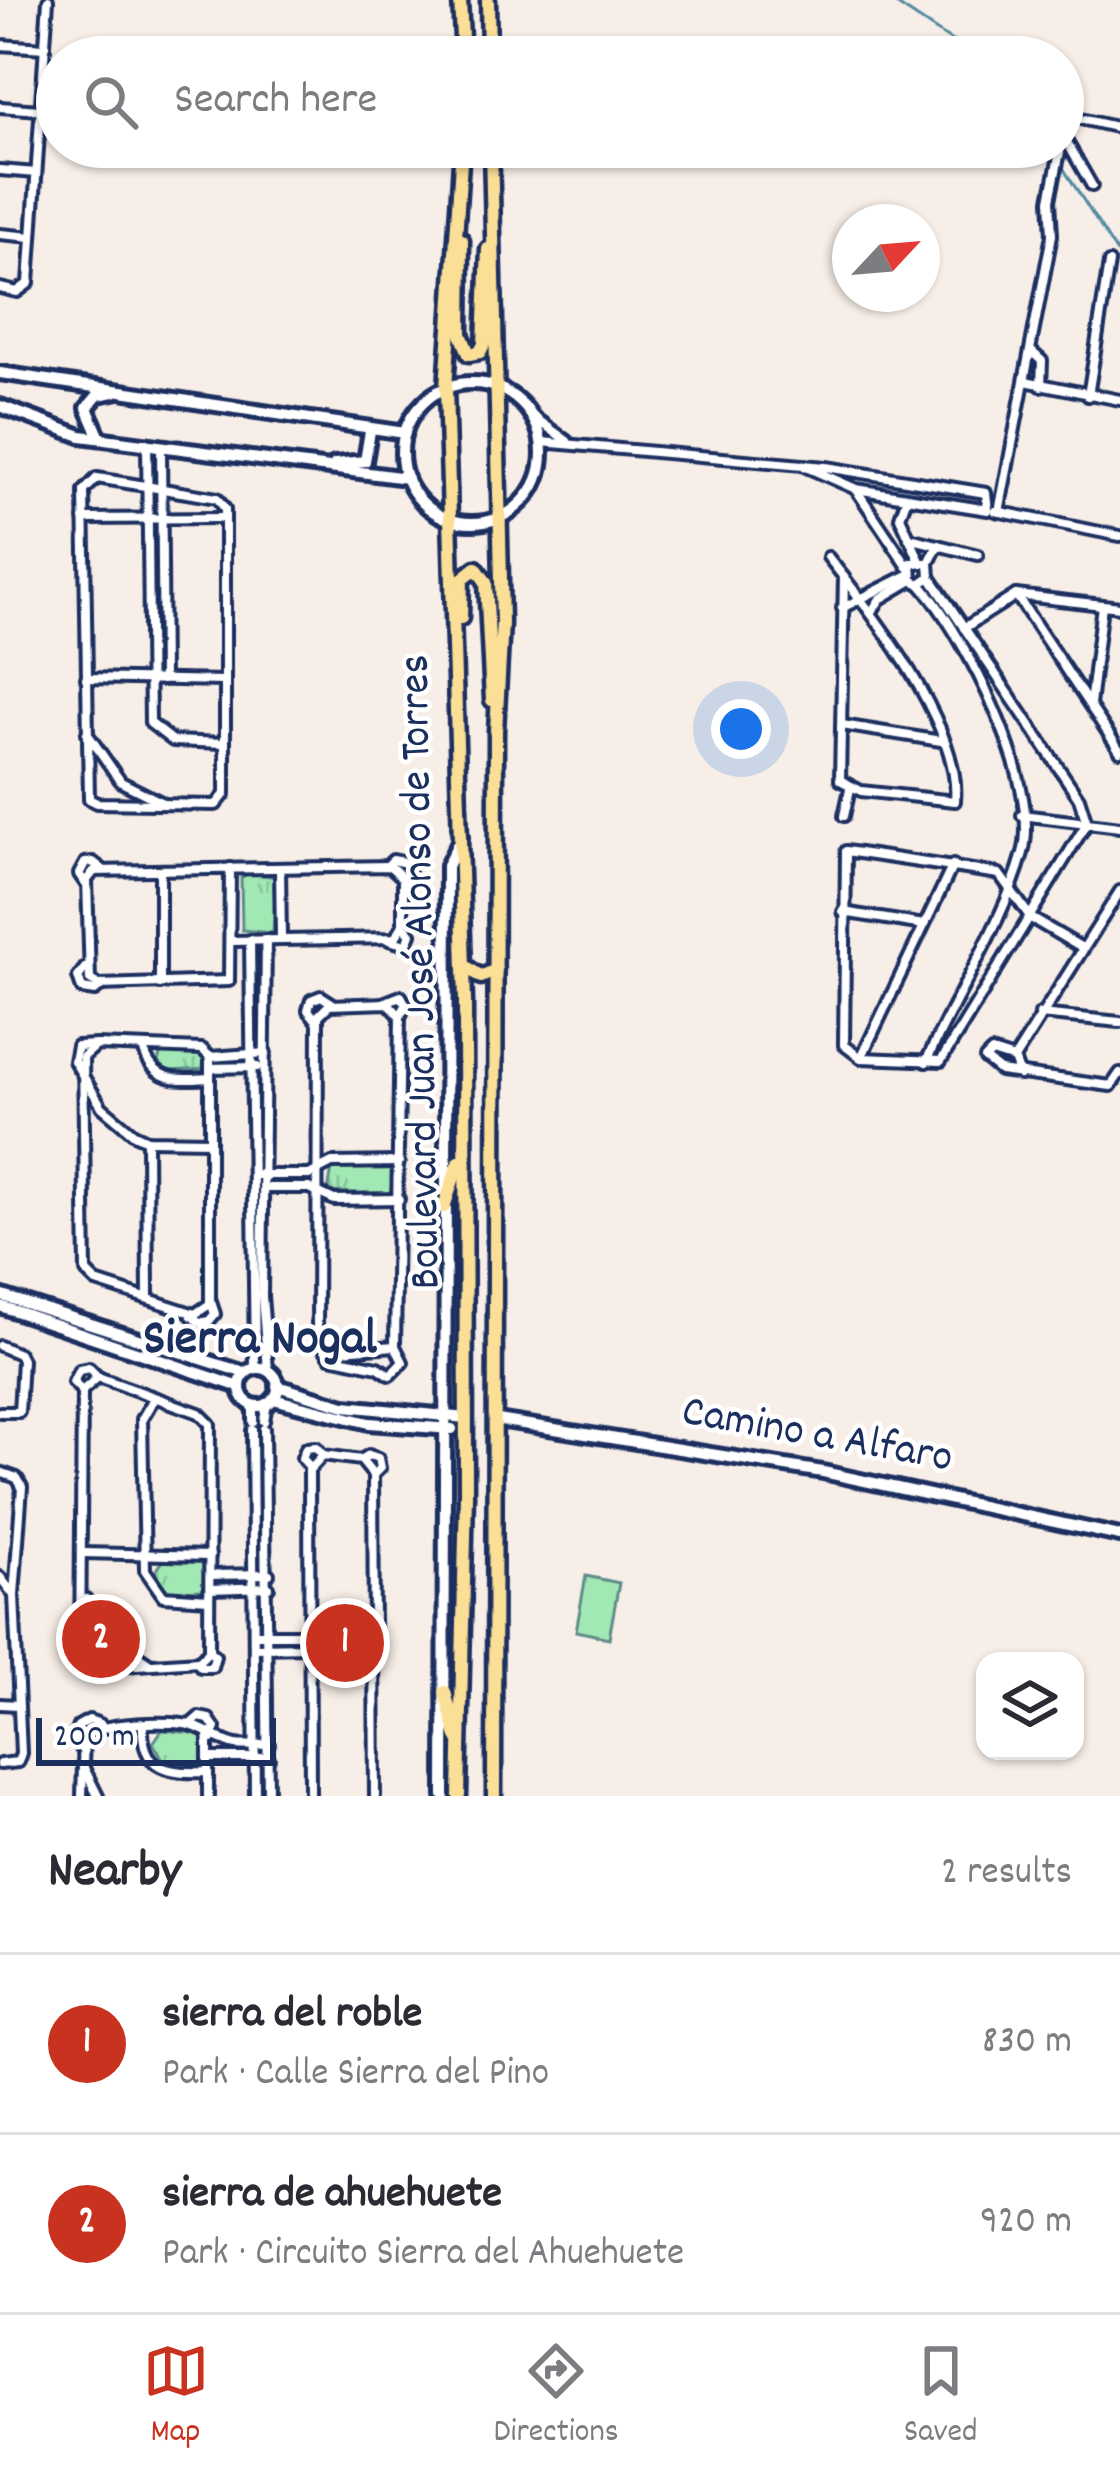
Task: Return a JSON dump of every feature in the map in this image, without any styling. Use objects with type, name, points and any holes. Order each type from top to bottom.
[{"type":"main road","points":[[460,0],[462,36]]},
{"type":"main road","points":[[488,0],[489,36]]},
{"type":"main road","name":"Boulevard Juan José Alonso de Torres","points":[[459,1796],[466,1494],[461,1155],[465,1001],[446,388],[460,168]]},
{"type":"main road","name":"Boulevard Juan José Alonso de Torres","points":[[492,168],[499,518],[494,1796]]},
{"type":"main road","points":[[458,197],[461,334],[464,348],[473,354],[484,344],[493,199]]},
{"type":"main road","points":[[457,675],[462,579],[476,568],[486,582],[488,678],[496,731]]},
{"type":"main road","points":[[464,965],[481,977],[496,970]]},
{"type":"main road","points":[[465,1001],[481,994],[496,1008]]},
{"type":"main road","points":[[445,1207],[461,1155]]},
{"type":"main road","points":[[466,1494],[481,1485],[497,1498]]},
{"type":"main road","points":[[445,1692],[461,1755]]},
{"type":"street","points":[[46,36],[48,0]]},
{"type":"street","points":[[0,45],[36,47]]},
{"type":"street","points":[[0,107],[36,110]]},
{"type":"street","points":[[1084,123],[1120,128]]},
{"type":"street","points":[[0,288],[26,288],[36,168]]},
{"type":"street","points":[[994,511],[1025,381],[1052,235],[1049,200],[1056,168]]},
{"type":"street","points":[[1081,168],[1092,187]]},
{"type":"street","points":[[0,170],[36,173]]},
{"type":"street","points":[[0,234],[32,237]]},
{"type":"street","points":[[1088,396],[1109,263]]},
{"type":"street","points":[[1031,351],[1042,361],[1041,386]]},
{"type":"street","points":[[0,373],[406,434]]},
{"type":"street","points":[[1025,381],[1120,400]]},
{"type":"street","points":[[534,417],[541,442],[532,487],[499,518],[474,526],[449,520],[425,506],[407,478],[406,434],[419,408],[446,388],[470,383],[497,387],[580,446]]},
{"type":"street","points":[[100,439],[88,415],[89,403],[98,395],[124,391]]},
{"type":"street","points":[[0,406],[50,429],[100,439],[407,478]]},
{"type":"street","points":[[302,467],[364,461],[370,431]]},
{"type":"street","points":[[541,442],[804,466],[986,493],[994,511]]},
{"type":"street","points":[[147,443],[147,709],[158,734],[173,741],[224,743]]},
{"type":"street","points":[[161,446],[163,680]]},
{"type":"street","points":[[804,466],[856,489],[1119,536],[1120,519]]},
{"type":"street","points":[[94,480],[147,484],[217,498],[225,518],[221,800],[168,804],[89,799],[84,490],[94,480]]},
{"type":"street","points":[[856,489],[912,577],[961,630],[1003,732],[1022,815],[1023,854],[926,1062]]},
{"type":"street","points":[[879,525],[899,517],[906,500]]},
{"type":"street","points":[[899,517],[961,630],[1078,798],[1087,823]]},
{"type":"street","points":[[84,519],[225,518]]},
{"type":"street","points":[[909,538],[978,556]]},
{"type":"street","points":[[871,614],[880,599],[912,577],[938,545]]},
{"type":"street","points":[[828,557],[844,577],[859,600],[871,614],[915,682],[941,741],[955,802],[850,789],[841,780],[844,577]]},
{"type":"street","points":[[841,609],[912,577],[931,578]]},
{"type":"street","points":[[961,630],[1016,595],[1120,607]]},
{"type":"street","points":[[1016,595],[1120,751]]},
{"type":"street","points":[[1090,706],[1102,604]]},
{"type":"street","points":[[86,679],[224,681]]},
{"type":"street","points":[[997,716],[1009,715],[1013,703]]},
{"type":"street","points":[[1003,732],[1014,722],[1026,722]]},
{"type":"street","points":[[842,725],[941,741]]},
{"type":"street","points":[[86,731],[121,782],[168,804]]},
{"type":"street","points":[[844,816],[850,789]]},
{"type":"street","points":[[1022,815],[1120,827]]},
{"type":"street","points":[[1082,948],[1031,918],[1010,883],[999,874],[846,851],[844,1045],[862,1058],[941,1061],[1031,918],[1087,823]]},
{"type":"street","points":[[444,1796],[449,1423],[447,866],[462,835]]},
{"type":"street","points":[[230,868],[232,941],[233,973],[226,983],[101,985],[90,980],[86,967],[90,873],[102,871],[230,868],[387,866],[399,869],[403,883],[404,925],[389,940],[232,941]]},
{"type":"street","points":[[862,1058],[953,866]]},
{"type":"street","points":[[280,868],[281,938]]},
{"type":"street","points":[[160,870],[160,984]]},
{"type":"street","points":[[1014,1059],[1120,891]]},
{"type":"street","points":[[843,912],[924,925]]},
{"type":"street","points":[[250,940],[256,1371],[272,1396],[264,1425],[268,1796]]},
{"type":"street","points":[[240,1388],[256,1371],[262,1296],[266,940]]},
{"type":"street","points":[[251,975],[266,975]]},
{"type":"street","points":[[252,996],[266,996]]},
{"type":"street","points":[[958,996],[975,1005]]},
{"type":"street","points":[[383,1003],[400,1016],[399,1162],[395,1346],[404,1362],[390,1375],[325,1352],[317,1337],[321,1008],[383,1003]]},
{"type":"street","points":[[1040,1014],[1120,1022]]},
{"type":"street","points":[[97,1046],[143,1047],[202,1048],[210,1068],[210,1301],[203,1312],[190,1313],[95,1282],[86,1272],[85,1054],[97,1046]]},
{"type":"street","points":[[143,1047],[158,1075],[210,1068],[266,1068]]},
{"type":"street","points":[[1020,1075],[1014,1059],[996,1052],[985,1059],[992,1068],[1020,1075],[1111,1085],[1120,1073]]},
{"type":"street","points":[[210,1068],[266,1053]]},
{"type":"street","points":[[82,1069],[101,1107],[147,1140],[210,1141]]},
{"type":"street","points":[[147,1140],[148,1297]]},
{"type":"street","points":[[254,1175],[309,1175],[332,1163],[399,1162]]},
{"type":"street","points":[[254,1189],[318,1193],[334,1200],[399,1199]]},
{"type":"street","points":[[0,1295],[256,1371]]},
{"type":"street","points":[[0,1306],[240,1388],[253,1404],[255,1796]]},
{"type":"street","points":[[0,1346],[22,1360],[19,1412],[0,1412]]},
{"type":"street","points":[[325,1352],[395,1346]]},
{"type":"street","points":[[98,1378],[153,1400],[199,1413],[210,1424],[209,1651],[197,1661],[91,1668],[82,1664],[82,1391],[98,1378]]},
{"type":"street","points":[[253,1404],[272,1396],[369,1423],[466,1424]]},
{"type":"street","points":[[153,1400],[142,1419],[148,1580],[156,1592],[176,1599],[269,1587]]},
{"type":"street","name":"Camino a Alfaro","points":[[499,1420],[823,1472],[1120,1536]]},
{"type":"street","points":[[310,1796],[309,1466],[323,1455],[362,1460],[373,1474],[375,1796]]},
{"type":"street","points":[[0,1472],[17,1478],[22,1487],[14,1595],[21,1753],[18,1762],[0,1764]]},
{"type":"street","points":[[83,1553],[210,1556]]},
{"type":"street","points":[[210,1574],[269,1574]]},
{"type":"street","points":[[0,1577],[14,1595]]},
{"type":"street","points":[[83,1592],[109,1636],[152,1664]]},
{"type":"street","points":[[310,1619],[374,1618]]},
{"type":"street","points":[[254,1634],[310,1634]]},
{"type":"street","points":[[254,1648],[310,1647]]},
{"type":"street","points":[[310,1665],[375,1663]]},
{"type":"street","points":[[0,1704],[17,1705]]},
{"type":"street","points":[[82,1796],[81,1755],[87,1731],[102,1724],[190,1725],[210,1737],[268,1744]]},
{"type":"street","points":[[143,1725],[145,1751],[155,1767],[171,1773],[208,1772]]},
{"type":"street","points":[[208,1796],[210,1737]]},
{"type":"street","points":[[81,1755],[98,1796]]},
{"type":"street","points":[[208,1759],[268,1758]]},
{"type":"green space","points":[[249,873],[276,877],[273,933],[242,930],[241,878]]},
{"type":"green space","points":[[161,1051],[202,1051],[207,1069],[168,1071],[158,1062]]},
{"type":"green space","points":[[332,1168],[395,1170],[390,1195],[328,1192]]},
{"type":"green space","points":[[163,1561],[202,1561],[207,1590],[167,1591],[155,1572]]},
{"type":"green space","points":[[586,1576],[619,1583],[609,1638],[576,1631]]},
{"type":"green space","points":[[92,1614],[134,1658],[88,1660]]},
{"type":"green space","points":[[325,1624],[368,1625],[370,1658],[324,1660],[319,1631]]},
{"type":"green space","points":[[162,1730],[204,1734],[206,1762],[199,1767],[166,1764],[153,1743]]},
{"type":"waterway","points":[[890,0],[944,36]]},
{"type":"waterway","points":[[1063,168],[1120,258]]},
{"type":"place","name":"sierra de ahuehuete","points":[[101,1639]]},
{"type":"place","name":"sierra del roble","points":[[345,1643]]},
{"type":"district","name":"Sierra Nogal","points":[[260,1342]]}]
